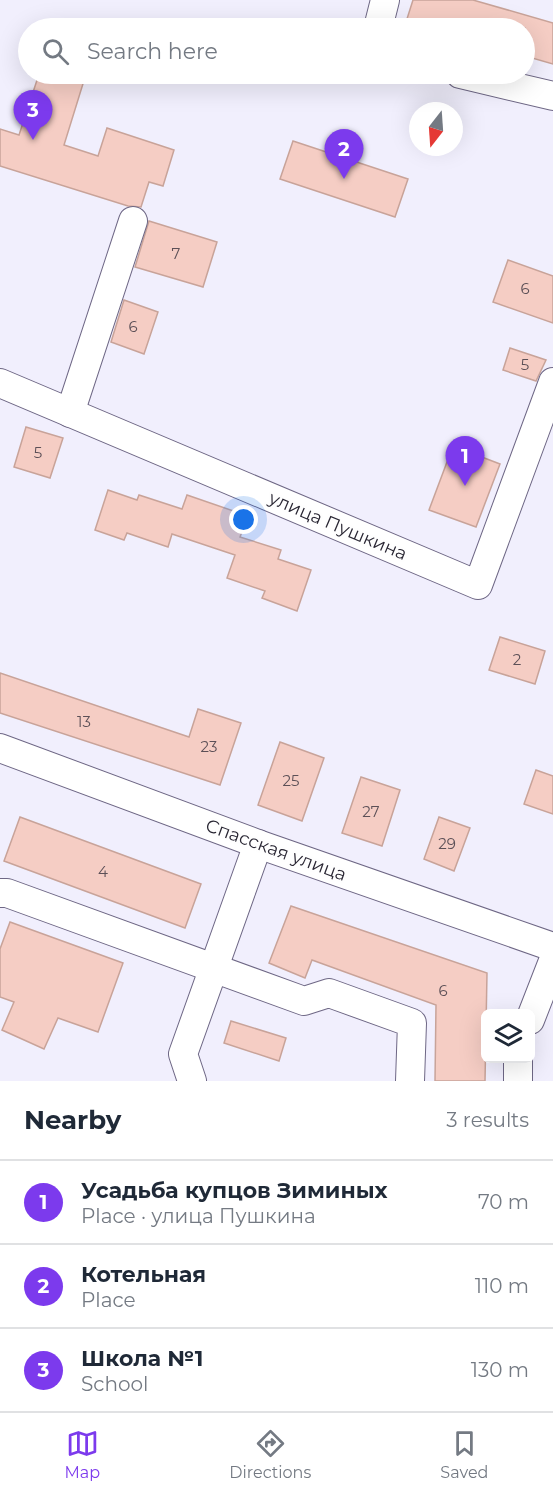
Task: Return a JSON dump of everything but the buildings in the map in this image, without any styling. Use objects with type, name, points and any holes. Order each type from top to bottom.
[{"type":"street","points":[[380,18],[385,0]]},
{"type":"street","points":[[502,84],[553,96]]},
{"type":"street","points":[[70,413],[133,221]]},
{"type":"street","name":"улица Пушкина","points":[[0,383],[478,585],[553,382]]},
{"type":"street","name":"Спасская улица","points":[[0,748],[258,844],[553,947]]},
{"type":"street","points":[[172,1081],[258,844]]},
{"type":"street","points":[[0,893],[8,893],[304,1000],[329,993],[412,1023],[411,1081]]},
{"type":"street","points":[[535,1009],[553,961]]},
{"type":"street","points":[[183,1054],[192,1081]]},
{"type":"street","points":[[518,1063],[518,1081]]},
{"type":"place","name":"Школа №1","points":[[33,140]]},
{"type":"place","name":"Котельная","points":[[344,179]]},
{"type":"place","name":"Усадьба купцов Зиминых","points":[[465,486]]}]
